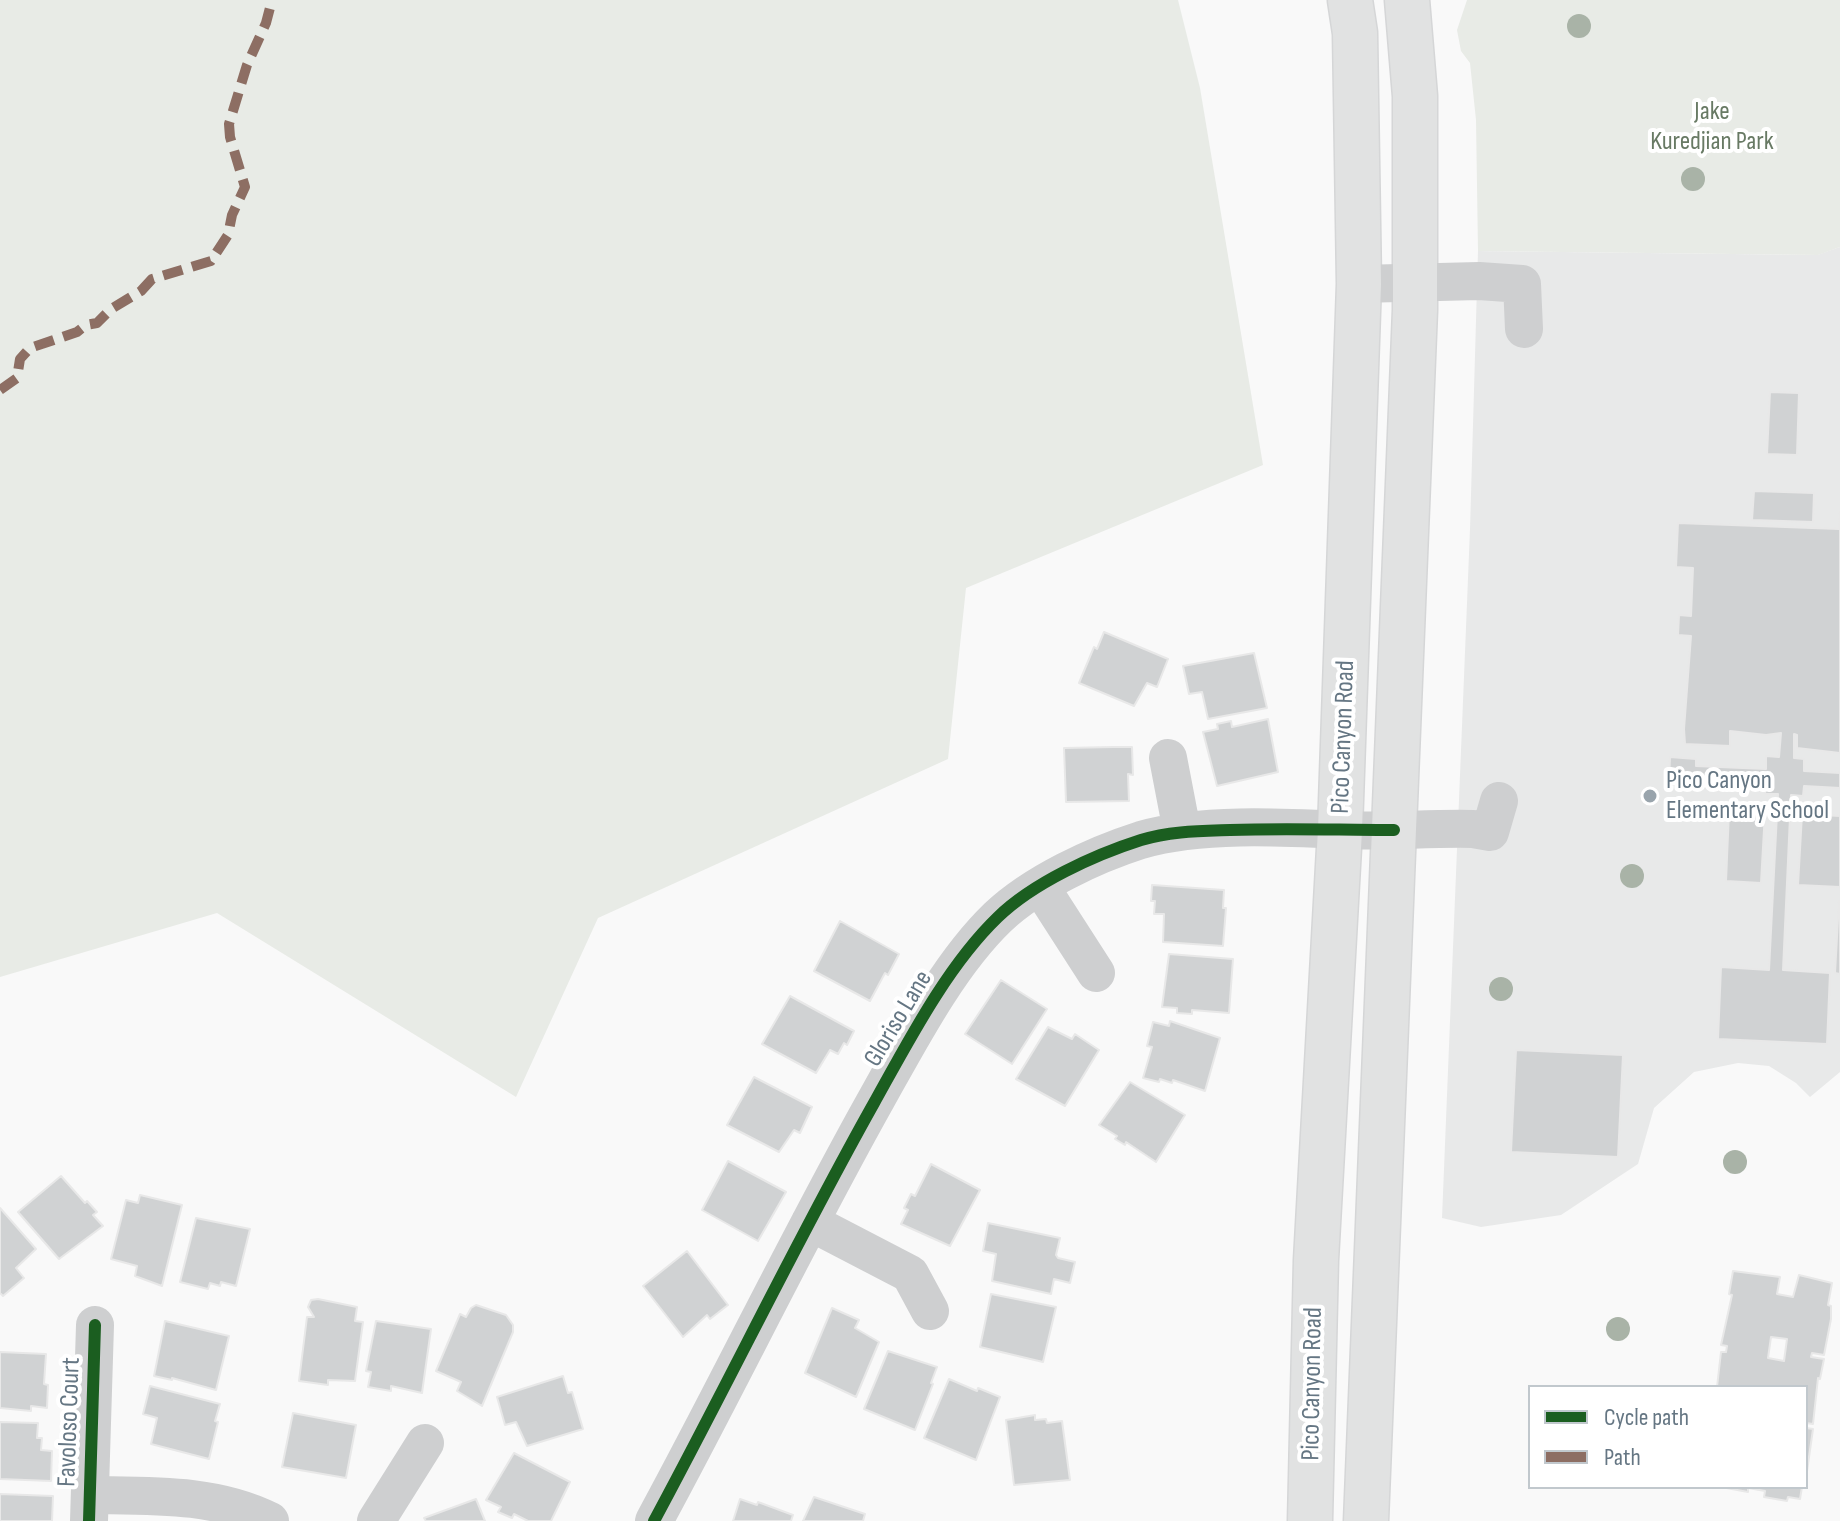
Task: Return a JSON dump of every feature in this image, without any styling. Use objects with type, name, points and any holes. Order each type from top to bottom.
[{"type":"main road","name":"Pico Canyon Road","points":[[1310,1521],[1316,1273],[1340,830],[1359,284],[1355,33],[1350,0]]},
{"type":"main road","name":"Pico Canyon Road","points":[[1366,1521],[1415,283],[1415,96],[1407,0]]},
{"type":"street","points":[[1359,284],[1479,281],[1522,284],[1524,329]]},
{"type":"street","points":[[1168,758],[1182,831]]},
{"type":"street","name":"Gloriso Lane","points":[[654,1521],[810,1222],[911,1037],[969,949],[1000,915],[1040,886],[1107,852],[1182,831],[1296,827],[1340,830],[1460,828],[1490,832],[1499,801]]},
{"type":"street","points":[[1040,886],[1096,973]]},
{"type":"street","points":[[810,1222],[910,1274],[930,1311]]},
{"type":"street","name":"Favoloso Court","points":[[89,1508],[95,1325]]},
{"type":"street","points":[[376,1521],[425,1443]]},
{"type":"street","points":[[89,1508],[207,1500],[251,1511],[270,1521]]},
{"type":"shaded area","name":"Pico Canyon Elementary School","points":[[1840,247],[1840,1072],[1810,1097],[1796,1083],[1769,1066],[1738,1063],[1694,1072],[1654,1108],[1638,1164],[1561,1215],[1481,1227],[1442,1218],[1478,251],[1817,255]]},
{"type":"green space","points":[[0,0],[1178,0],[1200,88],[1263,465],[966,588],[948,759],[598,918],[516,1097],[217,913],[0,977]]},
{"type":"green space","name":"Jake Kuredjian Park","points":[[1467,0],[1840,0],[1840,247],[1818,255],[1478,251],[1476,120],[1470,63],[1461,51],[1457,30]]},
{"type":"building","points":[[1770,392],[1799,393],[1797,455],[1767,454]]},
{"type":"building","points":[[1754,491],[1814,493],[1813,522],[1752,520]]},
{"type":"building","points":[[1840,512],[1840,753],[1797,748],[1797,735],[1794,734],[1794,758],[1804,759],[1804,771],[1840,773],[1840,788],[1804,786],[1803,796],[1791,795],[1783,970],[1830,973],[1827,1044],[1718,1039],[1721,967],[1769,970],[1778,794],[1765,794],[1766,784],[1695,781],[1695,786],[1669,784],[1670,757],[1696,759],[1696,766],[1766,769],[1766,756],[1779,757],[1781,733],[1766,735],[1730,731],[1730,746],[1685,744],[1691,636],[1678,635],[1679,615],[1691,616],[1693,568],[1676,567],[1678,523],[1839,529]]},
{"type":"building","points":[[1104,632],[1168,659],[1157,687],[1147,683],[1134,706],[1079,683]]},
{"type":"building","points":[[1254,653],[1267,708],[1208,719],[1202,692],[1189,694],[1183,666]]},
{"type":"building","points":[[1268,719],[1278,772],[1217,786],[1203,732],[1218,729],[1217,724],[1231,721],[1232,727]]},
{"type":"building","points":[[1132,747],[1133,775],[1128,774],[1129,801],[1066,802],[1064,748]]},
{"type":"building","points":[[1729,811],[1765,812],[1761,883],[1726,881]]},
{"type":"building","points":[[1802,814],[1840,816],[1840,887],[1798,885]]},
{"type":"building","points":[[1152,885],[1224,890],[1223,946],[1163,942],[1164,914],[1154,914]]},
{"type":"building","points":[[1840,901],[1840,974],[1835,973]]},
{"type":"building","points":[[840,921],[899,954],[870,1001],[814,971]]},
{"type":"building","points":[[1169,954],[1233,959],[1229,1013],[1192,1010],[1192,1014],[1177,1013],[1177,1008],[1162,1007]]},
{"type":"building","points":[[1001,980],[1047,1009],[1012,1064],[965,1034]]},
{"type":"building","points":[[790,996],[854,1031],[838,1054],[830,1050],[816,1073],[762,1044]]},
{"type":"building","points":[[1170,1021],[1220,1038],[1205,1091],[1173,1080],[1172,1083],[1143,1078],[1152,1047],[1147,1046],[1153,1022],[1169,1026]]},
{"type":"building","points":[[1048,1027],[1072,1039],[1075,1034],[1099,1050],[1065,1106],[1016,1079]]},
{"type":"building","points":[[1516,1050],[1623,1055],[1618,1157],[1511,1152]]},
{"type":"building","points":[[754,1077],[812,1107],[800,1133],[794,1130],[779,1152],[727,1125]]},
{"type":"building","points":[[1130,1082],[1185,1115],[1156,1162],[1126,1142],[1125,1145],[1115,1139],[1117,1136],[1099,1125]]},
{"type":"building","points":[[728,1161],[786,1192],[758,1241],[702,1210]]},
{"type":"building","points":[[931,1164],[980,1190],[950,1246],[901,1224],[911,1194],[915,1196]]},
{"type":"building","points":[[61,1176],[97,1212],[93,1215],[103,1226],[59,1259],[18,1212]]},
{"type":"building","points":[[140,1195],[182,1205],[162,1286],[135,1276],[137,1266],[111,1259],[126,1200],[138,1203]]},
{"type":"building","points":[[0,1208],[36,1249],[16,1268],[24,1278],[3,1296],[0,1293]]},
{"type":"building","points":[[196,1218],[250,1229],[236,1286],[210,1283],[208,1289],[180,1282]]},
{"type":"building","points":[[988,1223],[1060,1238],[1056,1255],[1075,1262],[1070,1283],[1054,1279],[1051,1294],[992,1281],[996,1254],[983,1251]]},
{"type":"building","points":[[687,1251],[728,1305],[710,1319],[707,1315],[683,1337],[643,1286]]},
{"type":"building","points":[[1733,1271],[1780,1277],[1777,1294],[1793,1297],[1799,1275],[1832,1283],[1828,1305],[1831,1306],[1831,1319],[1824,1355],[1812,1353],[1811,1357],[1824,1359],[1818,1378],[1813,1424],[1808,1423],[1808,1385],[1717,1385],[1721,1352],[1726,1352],[1727,1346],[1721,1345],[1732,1295],[1729,1294]],"holes":[[[1771,1337],[1787,1339],[1784,1361],[1768,1358]]]},
{"type":"building","points":[[991,1294],[1056,1307],[1043,1362],[980,1347]]},
{"type":"building","points":[[311,1300],[357,1307],[355,1321],[363,1322],[355,1381],[328,1380],[328,1385],[299,1381],[307,1317],[314,1317],[308,1307]]},
{"type":"building","points":[[476,1305],[506,1315],[513,1325],[513,1332],[482,1406],[457,1391],[461,1382],[436,1371],[460,1314],[466,1317]]},
{"type":"building","points":[[832,1308],[859,1320],[855,1328],[879,1342],[856,1397],[805,1373]]},
{"type":"building","points":[[165,1321],[229,1336],[216,1390],[154,1376]]},
{"type":"building","points":[[376,1321],[431,1329],[422,1393],[391,1386],[391,1391],[368,1387],[371,1372],[366,1371]]},
{"type":"building","points":[[888,1351],[937,1367],[915,1430],[864,1409]]},
{"type":"building","points":[[0,1352],[46,1354],[44,1384],[48,1385],[47,1408],[31,1406],[31,1411],[0,1408]]},
{"type":"building","points":[[563,1376],[568,1393],[572,1392],[583,1429],[527,1446],[516,1422],[505,1425],[497,1397]]},
{"type":"building","points":[[949,1379],[1000,1397],[976,1460],[924,1438]]},
{"type":"building","points":[[150,1386],[220,1404],[209,1459],[151,1444],[157,1418],[143,1414]]},
{"type":"building","points":[[293,1413],[356,1425],[346,1478],[282,1467]]},
{"type":"building","points":[[1035,1415],[1035,1420],[1046,1419],[1047,1423],[1062,1421],[1070,1480],[1014,1485],[1006,1420]]},
{"type":"building","points":[[0,1422],[38,1423],[37,1438],[42,1438],[41,1450],[52,1451],[51,1481],[0,1479]]},
{"type":"building","points":[[1808,1428],[1813,1429],[1808,1464]]},
{"type":"building","points":[[514,1453],[570,1482],[551,1521],[528,1521],[514,1514],[512,1518],[498,1512],[501,1507],[486,1500]]},
{"type":"building","points":[[1754,1489],[1802,1489],[1800,1499],[1788,1497],[1787,1501],[1764,1497],[1765,1491]]},
{"type":"building","points":[[0,1494],[53,1496],[52,1521],[0,1521]]},
{"type":"building","points":[[814,1497],[865,1514],[863,1521],[803,1521]]},
{"type":"building","points":[[476,1499],[485,1521],[426,1521],[424,1518]]},
{"type":"building","points":[[740,1499],[793,1515],[791,1521],[733,1521]]},
{"type":"marked path","points":[[0,390],[17,378],[20,359],[30,348],[97,323],[111,309],[141,291],[152,279],[211,261],[228,235],[232,215],[245,187],[229,124],[272,0]]},
{"type":"cycle path","points":[[654,1521],[901,1055],[945,981],[998,917],[1028,893],[1065,871],[1152,837],[1230,830],[1394,830]]},
{"type":"cycle path","points":[[89,1521],[95,1325]]},
{"type":"place","name":"Pico Canyon Elementary School","points":[[1650,796]]}]
